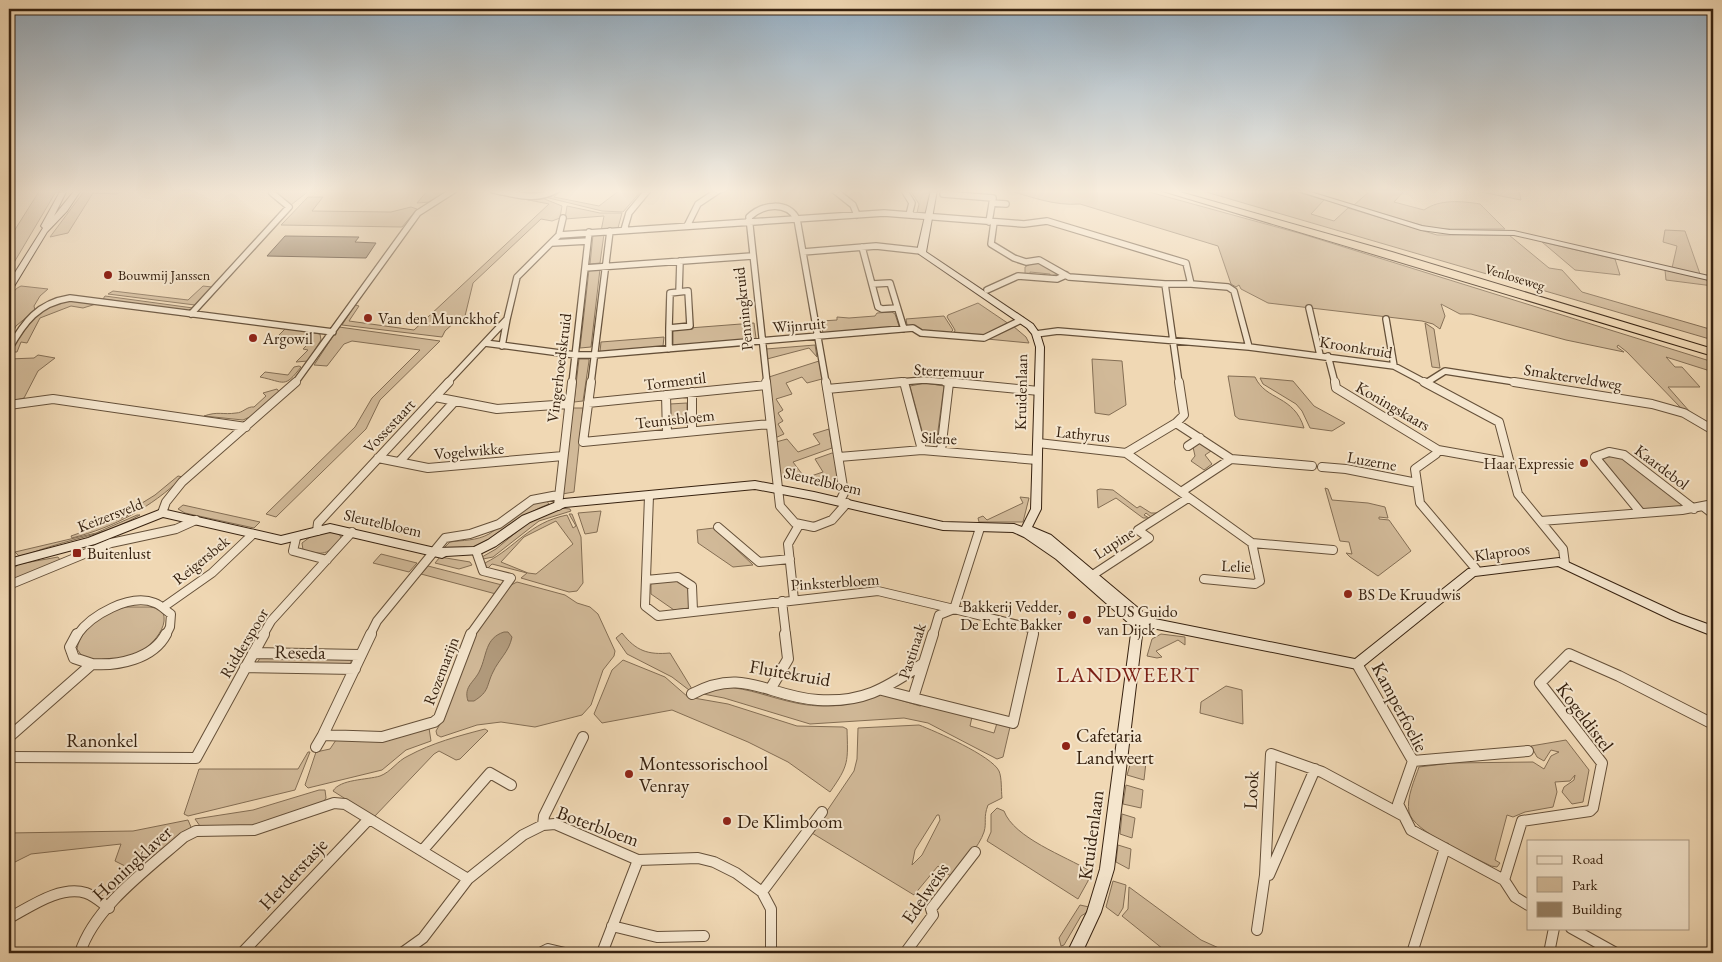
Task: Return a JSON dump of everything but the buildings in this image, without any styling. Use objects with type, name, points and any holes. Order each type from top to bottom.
[{"type":"highway","name":"Venloseweg","points":[[1322,235],[1713,353]]},
{"type":"highway","name":"Venloseweg","points":[[1346,235],[1713,345]]},
{"type":"street","points":[[9,288],[42,235]]},
{"type":"street","points":[[190,314],[264,235]]},
{"type":"street","name":"Keizersveld","points":[[9,563],[91,541],[162,513],[166,502],[178,486],[295,384],[402,235]]},
{"type":"street","points":[[502,346],[517,277],[559,235]]},
{"type":"street","name":"Vingerhoedskruid","points":[[558,500],[589,235]]},
{"type":"street","name":"Vingerhoedskruid","points":[[583,442],[610,235]]},
{"type":"street","name":"Penningkruid","points":[[750,235],[776,488],[780,506],[786,518],[799,525]]},
{"type":"street","points":[[794,600],[788,544],[799,525],[810,527],[825,525],[840,516],[844,502],[839,457],[800,235]]},
{"type":"street","points":[[803,252],[876,246],[920,251],[924,235]]},
{"type":"street","points":[[991,235],[991,244],[1021,263],[1039,260],[1066,275],[1165,284],[1228,287],[1234,291],[1249,347]]},
{"type":"street","points":[[1094,235],[1186,263],[1191,284]]},
{"type":"street","points":[[1522,235],[1713,278]]},
{"type":"street","points":[[552,243],[588,241]]},
{"type":"street","points":[[862,247],[878,307],[882,309],[897,308]]},
{"type":"street","name":"Kruidenlaan","points":[[920,251],[927,259],[1021,320],[1036,334],[1040,347],[1036,508],[1025,531]]},
{"type":"street","points":[[585,268],[752,256]]},
{"type":"street","points":[[679,292],[680,261]]},
{"type":"street","points":[[987,290],[1018,276],[1057,279],[1066,275]]},
{"type":"street","points":[[872,284],[890,283],[904,329]]},
{"type":"street","points":[[1165,284],[1184,415],[1176,423],[1231,459],[1312,466]]},
{"type":"street","points":[[669,328],[690,326],[688,292],[670,293],[669,328],[669,349]]},
{"type":"street","points":[[9,349],[25,320],[50,303],[70,298],[333,332]]},
{"type":"street","name":"Koningskaars","points":[[1309,308],[1336,388],[1438,450],[1511,463]]},
{"type":"street","name":"Vossestaart","points":[[317,531],[318,523],[507,319]]},
{"type":"street","points":[[1386,319],[1394,366]]},
{"type":"street","name":"Wijnruit","points":[[485,343],[575,355],[761,342],[913,328],[921,333],[984,338],[1021,320]]},
{"type":"street","name":"Kroonkruid","points":[[1036,334],[1058,331],[1249,347],[1394,366],[1499,422],[1518,494],[1563,549],[1565,564]]},
{"type":"street","name":"Smakterveldweg","points":[[1426,382],[1445,371],[1598,394],[1684,413],[1713,430]]},
{"type":"street","name":"Sterremuur","points":[[827,389],[924,380],[1039,391]]},
{"type":"street","points":[[904,382],[922,450]]},
{"type":"street","points":[[941,451],[949,383]]},
{"type":"street","name":"Tormentil","points":[[588,403],[766,385]]},
{"type":"street","points":[[692,392],[692,431]]},
{"type":"street","points":[[666,395],[667,434]]},
{"type":"street","points":[[435,397],[497,409],[569,404]]},
{"type":"street","points":[[9,405],[54,399],[246,427]]},
{"type":"street","name":"Vossestaart","points":[[399,462],[455,401]]},
{"type":"street","name":"Lathyrus","points":[[1126,453],[1176,423]]},
{"type":"street","name":"Teunisbloem","points":[[583,442],[770,424]]},
{"type":"street","points":[[1188,446],[1200,438]]},
{"type":"street","name":"Lathyrus","points":[[1038,443],[1126,453],[1181,492]]},
{"type":"street","name":"Silene","points":[[839,457],[922,450],[1037,460]]},
{"type":"street","name":"Koningskaars","points":[[1417,483],[1415,469],[1436,454],[1438,450]]},
{"type":"street","name":"Kaardebol","points":[[1641,513],[1595,457],[1598,454],[1617,452],[1624,455],[1694,509]]},
{"type":"street","name":"Vogelwikke","points":[[378,458],[428,468],[563,456]]},
{"type":"street","points":[[1181,492],[1231,459]]},
{"type":"street","name":"Luzerne","points":[[1322,467],[1346,469],[1417,483]]},
{"type":"street","points":[[1417,483],[1420,503],[1476,569]]},
{"type":"street","name":"Sleutelbloem","points":[[435,551],[445,538],[485,530],[499,524],[532,500],[613,499],[755,485],[844,502],[944,526],[1014,528],[1025,531]]},
{"type":"street","name":"Lelie","points":[[1181,492],[1252,543],[1333,550]]},
{"type":"street","name":"Pinksterbloem","points":[[649,496],[645,606],[658,616],[878,591],[954,609]]},
{"type":"street","name":"Lupine","points":[[1088,577],[1149,538],[1138,530],[1188,498]]},
{"type":"street","name":"Sleutelbloem","points":[[162,513],[282,540],[330,528],[463,558],[490,549],[505,534],[558,500]]},
{"type":"street","name":"Kaardebol","points":[[1541,521],[1694,509],[1713,504]]},
{"type":"street","points":[[1704,507],[1713,514]]},
{"type":"street","points":[[9,585],[26,580],[112,542],[177,530],[196,520]]},
{"type":"street","points":[[718,527],[759,562],[790,559]]},
{"type":"street","points":[[954,609],[980,528]]},
{"type":"street","points":[[1025,531],[1088,577],[1142,623],[1357,664]]},
{"type":"street","name":"Ridderspoor","points":[[196,758],[271,621],[352,532]]},
{"type":"street","name":"Reigersbek","points":[[165,606],[212,573],[253,534]]},
{"type":"street","points":[[296,538],[293,551],[327,560]]},
{"type":"street","name":"Lelie","points":[[1204,579],[1255,584],[1260,581],[1252,543]]},
{"type":"street","points":[[316,747],[324,735],[377,621],[435,551]]},
{"type":"street","name":"Rozemarijn","points":[[324,735],[382,737],[434,722],[439,718],[470,636],[511,578],[483,571],[476,553]]},
{"type":"street","name":"Klaproos","points":[[1357,664],[1476,569],[1559,562],[1676,617],[1713,631]]},
{"type":"street","points":[[646,580],[678,577],[692,586],[693,612]]},
{"type":"street","name":"Reigersbek","points":[[144,602],[165,606],[171,614],[170,627],[152,648],[130,661],[116,665],[92,664],[79,663],[72,657],[70,651],[74,636],[92,618],[122,604],[144,602]]},
{"type":"street","points":[[771,688],[788,659],[782,602]]},
{"type":"street","name":"Pastinaak","points":[[954,609],[1034,629],[1013,724],[913,698],[939,615],[954,609]]},
{"type":"street","name":"Kruidenlaan","points":[[1074,953],[1097,908],[1106,869],[1142,623]]},
{"type":"street","name":"Reseda","points":[[253,653],[360,655]]},
{"type":"street","name":"Kogeldistel","points":[[1504,880],[1522,821],[1590,811],[1593,808],[1602,763],[1541,688],[1540,683],[1569,654],[1619,676],[1713,724]]},
{"type":"street","name":"Fluitekruid","points":[[692,694],[715,684],[746,681],[790,695],[816,700],[846,699],[882,690],[924,663]]},
{"type":"street","points":[[9,737],[92,664]]},
{"type":"street","name":"Kamperfoelie","points":[[1357,664],[1413,761],[1398,804],[1402,815]]},
{"type":"street","name":"Reseda","points":[[245,667],[355,669]]},
{"type":"street","name":"Fluitekruid","points":[[882,690],[913,698]]},
{"type":"street","points":[[543,825],[544,816],[583,737]]},
{"type":"street","points":[[1413,761],[1528,751]]},
{"type":"street","name":"Look","points":[[1257,930],[1265,875],[1271,754],[1286,757],[1315,769],[1402,815]]},
{"type":"street","name":"Ranonkel","points":[[9,757],[196,758]]},
{"type":"street","name":"Look","points":[[1265,875],[1268,875],[1315,769]]},
{"type":"street","points":[[422,851],[490,773],[511,785]]},
{"type":"street","name":"Honingklaver","points":[[80,953],[80,948],[97,920],[184,837],[196,831],[254,830],[334,803],[345,804],[468,880]]},
{"type":"street","points":[[771,953],[771,909],[762,892],[822,812]]},
{"type":"street","points":[[1402,815],[1411,830],[1504,880],[1515,898],[1527,904]]},
{"type":"street","name":"Herderstasje","points":[[242,953],[369,819]]},
{"type":"street","name":"Boterbloem","points":[[402,953],[423,938],[468,880],[523,835],[543,825],[555,824],[638,860],[698,858],[714,862],[736,873],[762,892]]},
{"type":"street","points":[[1412,953],[1445,848]]},
{"type":"street","name":"Edelweiss","points":[[904,953],[933,915],[931,910],[975,852]]},
{"type":"street","points":[[602,953],[638,860]]},
{"type":"street","points":[[9,918],[55,895],[82,892],[91,895],[109,908]]},
{"type":"street","points":[[612,926],[656,937],[704,936]]},
{"type":"street","points":[[1549,953],[1554,930]]},
{"type":"street","points":[[1575,930],[1616,953]]},
{"type":"street","points":[[540,953],[548,949],[565,953]]},
{"type":"green space","points":[[12,235],[30,235],[9,271],[9,239]]},
{"type":"green space","points":[[516,235],[524,235],[473,283],[465,316],[457,320],[445,331],[442,337],[342,325],[355,305],[359,306],[349,321],[414,330]]},
{"type":"green space","points":[[593,235],[604,235],[600,263],[590,264]]},
{"type":"green space","points":[[1182,235],[1305,235],[1713,362],[1713,377],[1707,370],[1666,357],[1675,367],[1682,367],[1700,387],[1668,387],[1690,412],[1681,408],[1618,345],[1617,347],[1624,352],[1566,340],[1471,314],[1460,314],[1441,304],[1445,316],[1440,329],[1433,324],[1422,321],[1268,303],[1241,289],[1239,285],[1236,287],[1231,284],[1218,246]]},
{"type":"green space","points":[[1353,235],[1509,235],[1549,268],[1562,270],[1582,292],[1713,330],[1713,340]]},
{"type":"green space","points":[[1664,235],[1686,235],[1700,274],[1672,268],[1677,246],[1663,242]]},
{"type":"green space","points":[[1542,242],[1615,259],[1620,275],[1575,270]]},
{"type":"green space","points":[[1034,262],[1040,262],[1060,274],[1050,276],[1050,274],[1030,272],[1030,275],[1025,275],[1025,267]]},
{"type":"green space","points":[[600,269],[591,347],[580,348],[589,270]]},
{"type":"green space","points":[[1665,270],[1713,281],[1713,286],[1666,280]]},
{"type":"green space","points":[[21,286],[48,289],[40,296],[34,306],[35,310],[16,326],[9,341],[9,302],[15,290]]},
{"type":"green space","points":[[203,286],[212,287],[195,305],[108,294],[113,291],[188,300]]},
{"type":"green space","points":[[105,296],[193,308],[188,311],[103,299]]},
{"type":"green space","points":[[65,300],[96,304],[83,308],[71,306],[40,318],[27,343],[21,342],[17,352],[11,352],[21,333],[37,313]]},
{"type":"green space","points":[[978,303],[1009,324],[986,335],[954,334],[955,330],[947,317],[948,315]]},
{"type":"green space","points":[[892,312],[895,314],[899,326],[895,328],[823,334],[821,321],[837,320],[837,317],[875,316],[877,313]]},
{"type":"green space","points":[[944,316],[953,330],[950,333],[922,331],[907,325],[906,319]]},
{"type":"green space","points":[[754,323],[756,338],[753,340],[673,345],[673,331],[676,329]]},
{"type":"green space","points":[[1425,323],[1434,329],[1440,368],[1432,367]]},
{"type":"green space","points":[[1013,326],[1026,337],[1029,343],[987,339]]},
{"type":"green space","points":[[339,327],[440,341],[380,400],[366,429],[276,517],[266,514],[355,427],[372,398],[420,350],[352,341],[344,344],[327,366],[314,365]]},
{"type":"green space","points":[[286,328],[320,334],[321,340],[308,361],[296,362],[308,350],[303,349],[310,342],[277,337]]},
{"type":"green space","points":[[664,337],[663,346],[660,347],[600,352],[601,342]]},
{"type":"green space","points":[[815,345],[817,357],[809,348],[767,359],[766,349]]},
{"type":"green space","points":[[38,355],[55,358],[38,371],[24,398],[9,402],[9,359],[34,358]]},
{"type":"green space","points":[[579,359],[589,359],[589,361],[583,401],[574,402]]},
{"type":"green space","points":[[1092,359],[1122,361],[1126,405],[1109,415],[1095,413]]},
{"type":"green space","points":[[819,361],[822,379],[807,383],[802,377],[786,383],[792,394],[776,399],[783,410],[778,413],[783,421],[778,424],[784,434],[775,438],[769,377]]},
{"type":"green space","points":[[294,367],[301,367],[291,379],[284,382],[260,377],[265,372],[288,375]]},
{"type":"green space","points":[[1228,376],[1255,377],[1266,390],[1294,409],[1304,428],[1239,419],[1235,416]]},
{"type":"green space","points":[[1260,378],[1293,381],[1314,406],[1345,423],[1332,431],[1310,428],[1302,411],[1296,404],[1263,384]]},
{"type":"green space","points":[[925,383],[944,386],[937,438],[924,438],[910,386]]},
{"type":"green space","points":[[277,389],[280,393],[254,415],[243,420],[204,416],[241,412],[254,407],[266,396],[263,393]]},
{"type":"green space","points":[[687,403],[687,422],[671,423],[670,404]]},
{"type":"green space","points":[[573,408],[583,408],[574,492],[562,494]]},
{"type":"green space","points":[[829,429],[832,448],[793,462],[805,478],[823,472],[815,459],[832,453],[836,454],[839,489],[779,476],[776,442],[787,439],[798,452],[820,444],[813,434]]},
{"type":"green space","points":[[1199,443],[1211,451],[1205,455],[1212,464],[1204,470],[1191,461],[1195,456],[1193,447]]},
{"type":"green space","points":[[1619,456],[1683,504],[1682,507],[1647,510],[1638,506],[1602,461],[1605,457]]},
{"type":"green space","points":[[178,476],[183,477],[145,507],[117,522],[103,528],[72,538],[71,536],[127,516],[134,508],[155,495]]},
{"type":"green space","points":[[1325,488],[1328,489],[1332,500],[1368,503],[1385,507],[1388,518],[1379,517],[1379,519],[1389,520],[1411,551],[1378,576],[1350,557],[1346,553],[1352,554],[1349,542],[1340,541]]},
{"type":"green space","points":[[1097,490],[1113,490],[1137,508],[1140,506],[1151,513],[1157,513],[1151,517],[1146,513],[1144,515],[1149,518],[1143,518],[1116,498],[1098,508]]},
{"type":"green space","points":[[1020,497],[1029,498],[1023,522],[979,522],[978,518],[983,516],[987,520],[1023,503]]},
{"type":"green space","points":[[546,500],[549,504],[530,513],[494,538],[475,548],[464,550],[444,548],[450,542],[474,539],[489,534],[522,509]]},
{"type":"green space","points":[[183,505],[260,522],[254,528],[185,513],[178,509]]},
{"type":"green space","points":[[561,508],[570,509],[571,511],[539,521],[493,557],[483,559],[482,557],[496,549],[531,520]]},
{"type":"green space","points":[[601,511],[597,532],[585,534],[578,513]]},
{"type":"green space","points":[[569,514],[572,514],[581,537],[583,583],[577,591],[569,592],[521,578],[527,573],[492,564],[487,569],[485,563],[506,550],[532,529],[542,524],[567,515],[573,528],[576,526]],"holes":[[[556,521],[573,544],[536,574],[528,573],[501,562],[524,537]]]},
{"type":"green space","points":[[140,515],[97,534],[19,556],[15,552],[96,533]]},
{"type":"green space","points":[[714,528],[753,565],[733,567],[698,543],[697,530]]},
{"type":"green space","points":[[323,532],[339,533],[341,538],[325,553],[303,550],[302,543],[310,537]]},
{"type":"green space","points":[[381,554],[417,563],[409,572],[373,563]]},
{"type":"green space","points":[[58,557],[62,563],[15,580],[9,578],[9,572],[19,564]]},
{"type":"green space","points":[[440,557],[470,562],[472,565],[459,569],[435,563]]},
{"type":"green space","points":[[428,566],[502,585],[496,594],[421,574]]},
{"type":"green space","points":[[677,580],[689,588],[689,608],[674,610],[651,594],[651,583]]},
{"type":"green space","points":[[517,582],[565,595],[577,603],[590,607],[598,614],[615,651],[614,656],[603,670],[591,705],[582,715],[535,727],[501,722],[477,725],[441,737],[437,735],[436,731],[444,717],[477,630],[509,586]]},
{"type":"green space","points":[[125,607],[161,609],[164,617],[163,625],[153,641],[137,654],[121,661],[101,661],[82,656],[77,649],[79,641],[88,627],[109,613]]},
{"type":"green space","points":[[622,633],[638,648],[655,653],[670,653],[692,689],[689,690],[672,677],[627,654],[616,638]]},
{"type":"green space","points":[[1161,634],[1185,637],[1185,645],[1178,640],[1156,651],[1162,657],[1147,656],[1152,639]]},
{"type":"green space","points":[[261,657],[352,658],[350,665],[256,664]]},
{"type":"green space","points":[[623,660],[665,677],[688,697],[728,704],[797,726],[843,727],[847,729],[847,756],[841,775],[830,792],[788,762],[748,742],[672,710],[602,723],[594,714],[612,670]]},
{"type":"green space","points":[[1226,686],[1242,690],[1243,724],[1200,713],[1201,702]]},
{"type":"green space","points":[[724,687],[742,689],[796,703],[817,706],[850,704],[880,694],[920,706],[926,704],[972,717],[970,726],[994,733],[997,723],[1010,727],[1003,757],[997,759],[928,723],[904,718],[810,724],[724,698],[698,693]]},
{"type":"green space","points":[[919,725],[975,751],[986,758],[999,771],[1002,798],[988,805],[984,832],[975,849],[954,875],[949,875],[938,866],[914,895],[812,833],[854,771],[857,759],[858,728]],"holes":[[[937,815],[939,815],[940,820],[922,855],[912,865],[915,850]]]},
{"type":"green space","points":[[429,728],[431,741],[406,750],[382,770],[308,788],[305,785],[316,752],[330,749],[336,740]]},
{"type":"green space","points":[[485,729],[488,731],[460,759],[456,760],[439,751],[434,754],[374,817],[333,791],[341,784],[380,776],[404,758],[426,747]]},
{"type":"green space","points":[[1566,740],[1589,770],[1583,802],[1572,804],[1562,792],[1564,787],[1574,780],[1575,775],[1570,781],[1555,782],[1557,792],[1553,807],[1525,812],[1513,817],[1507,815],[1495,860],[1500,863],[1497,867],[1491,866],[1444,843],[1413,820],[1409,812],[1410,795],[1419,767],[1451,763],[1533,762],[1544,769],[1551,756],[1559,752],[1551,750],[1544,761],[1537,757],[1531,746]]},
{"type":"green space","points":[[308,752],[310,752],[295,790],[188,816],[184,814],[199,769],[298,769]]},
{"type":"green space","points":[[1132,758],[1146,762],[1144,780],[1127,775]]},
{"type":"green space","points":[[1126,785],[1143,790],[1141,808],[1123,804]]},
{"type":"green space","points":[[319,790],[325,790],[326,798],[323,803],[255,826],[200,826],[195,819],[253,810]]},
{"type":"green space","points":[[997,808],[1004,811],[1018,830],[1029,838],[1090,871],[1088,881],[1078,899],[987,841],[991,832],[991,814]]},
{"type":"green space","points":[[1122,814],[1135,818],[1132,838],[1120,834]]},
{"type":"green space","points":[[188,820],[191,827],[119,890],[110,892],[131,869],[115,861],[121,844],[31,854],[9,865],[9,833],[133,831]]},
{"type":"green space","points":[[1118,845],[1131,849],[1129,869],[1116,862]]},
{"type":"green space","points":[[1113,881],[1126,885],[1123,908],[1118,916],[1106,907]]},
{"type":"green space","points":[[1129,887],[1201,940],[1221,949],[1252,953],[1168,953],[1122,916],[1128,909]]},
{"type":"green space","points":[[1080,905],[1089,907],[1086,913],[1081,916],[1064,945],[1061,946],[1059,938]]},
{"type":"shaded area","points":[[508,632],[512,637],[509,647],[495,667],[485,691],[474,701],[468,701],[468,688],[480,670],[490,643],[493,638]]},
{"type":"place","name":"Bouwmij Janssen","points":[[108,275]]},
{"type":"place","name":"Van den Munckhof","points":[[368,318]]},
{"type":"place","name":"Argowil","points":[[253,338]]},
{"type":"place","name":"Haar Expressie","points":[[1584,463]]},
{"type":"place","name":"Buitenlust","points":[[77,553]]},
{"type":"place","name":"BS De Kruudwis","points":[[1348,594]]},
{"type":"place","name":"Bakkerij Vedder, De Echte Bakker","points":[[1072,615]]},
{"type":"place","name":"PLUS Guido van Dijck","points":[[1087,620]]},
{"type":"place","name":"Cafetaria Landweert","points":[[1066,746]]},
{"type":"place","name":"Montessorischool Venray","points":[[629,774]]},
{"type":"place","name":"De Klimboom","points":[[727,821]]},
{"type":"district","name":"LANDWEERT","points":[[1128,674]]}]
